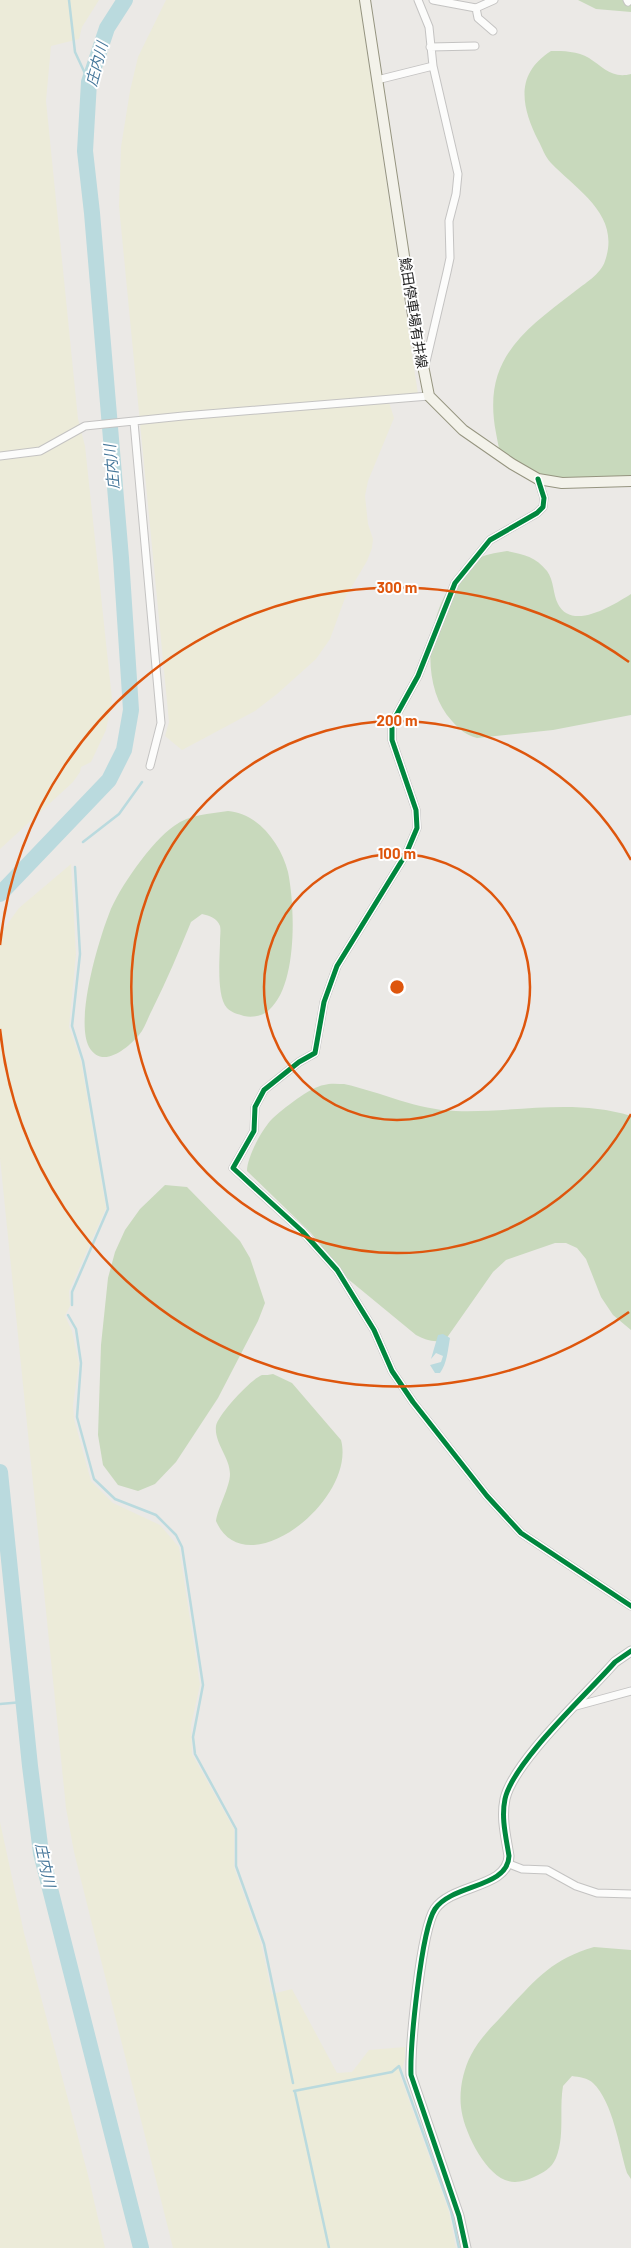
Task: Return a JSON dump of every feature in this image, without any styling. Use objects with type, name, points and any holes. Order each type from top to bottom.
[{"type":"main road","name":"鯰田停車場有井線","points":[[365,0],[423,373],[429,396]]},
{"type":"main road","points":[[429,396],[463,430],[512,464],[538,479],[562,483],[631,480]]},
{"type":"street","points":[[418,0],[429,27],[433,66],[458,174],[456,194],[449,221],[448,272],[423,373]]},
{"type":"street","points":[[433,0],[476,8],[494,0]]},
{"type":"street","points":[[476,8],[478,18],[493,31]]},
{"type":"street","points":[[430,47],[475,46]]},
{"type":"street","points":[[377,80],[433,66]]},
{"type":"street","points":[[0,456],[40,451],[85,426],[429,396]]},
{"type":"street","points":[[133,422],[162,723],[150,766]]},
{"type":"street","points":[[538,479],[544,498],[543,507],[537,513],[490,540],[455,583],[418,676],[392,723],[392,740],[416,810],[417,828],[406,854],[337,966],[324,1002],[315,1054],[299,1062],[264,1090],[256,1107],[254,1130],[233,1168],[302,1231],[336,1270],[374,1330],[392,1372],[413,1402],[487,1496],[521,1533],[631,1606]]},
{"type":"street","points":[[466,2248],[456,2208],[411,2075],[410,2054],[429,1924],[434,1910],[448,1896],[502,1873],[509,1864],[503,1819],[509,1787],[515,1774],[615,1662],[631,1651]]},
{"type":"street","points":[[576,1706],[631,1691]]},
{"type":"street","points":[[509,1864],[522,1869],[547,1870],[576,1886],[597,1893],[631,1894]]},
{"type":"green space","points":[[0,0],[99,0],[82,27],[79,39],[51,46],[46,101],[78,419],[85,446],[112,699],[106,730],[91,762],[81,767],[73,782],[0,849]]},
{"type":"green space","points":[[166,0],[359,0],[418,394],[387,396],[394,418],[368,481],[365,496],[368,524],[373,539],[372,548],[367,561],[345,598],[330,639],[316,659],[255,711],[182,750],[165,736],[169,722],[119,206],[121,147],[130,91],[138,57]]},
{"type":"green space","points":[[578,0],[631,0],[631,12],[596,9]]},
{"type":"green space","points":[[551,51],[580,54],[613,74],[631,74],[631,483],[522,474],[510,468],[503,459],[496,433],[493,408],[495,386],[501,367],[510,350],[538,321],[596,274],[603,266],[608,245],[607,230],[602,217],[584,194],[549,161],[528,115],[525,103],[527,80],[531,70],[539,60]]},
{"type":"green space","points":[[507,551],[529,557],[543,566],[551,579],[558,604],[564,612],[573,616],[583,616],[605,609],[631,594],[631,715],[553,730],[477,738],[457,727],[452,721],[440,704],[433,683],[430,660],[437,614],[446,593],[459,575],[474,561],[490,554]]},
{"type":"green space","points":[[228,811],[249,817],[267,832],[280,851],[288,872],[292,904],[292,944],[290,964],[285,983],[278,998],[269,1010],[257,1016],[244,1016],[227,1008],[221,995],[220,986],[220,926],[215,919],[202,914],[191,922],[163,987],[139,1035],[122,1051],[108,1057],[94,1054],[89,1047],[85,1035],[86,1000],[99,943],[113,904],[137,866],[165,833],[187,819]]},
{"type":"green space","points":[[71,864],[76,954],[69,1027],[81,1061],[106,1208],[69,1291],[70,1306],[65,1316],[72,1331],[79,1364],[73,1405],[74,1419],[91,1481],[113,1503],[160,1525],[179,1547],[200,1685],[191,1725],[192,1754],[234,1829],[234,1867],[261,1943],[272,1994],[292,1989],[337,2073],[352,2072],[369,2050],[405,2047],[405,2059],[400,2075],[449,2212],[456,2248],[173,2248],[74,1852],[66,1808],[0,1158],[0,934],[19,908]]},
{"type":"green space","points":[[326,1084],[344,1084],[413,1104],[442,1110],[478,1111],[566,1107],[609,1111],[631,1116],[631,1330],[613,1315],[601,1297],[586,1259],[577,1248],[566,1243],[555,1243],[506,1260],[493,1272],[446,1339],[438,1341],[427,1340],[416,1335],[348,1279],[311,1233],[247,1171],[256,1144],[272,1119],[304,1094],[318,1087]]},
{"type":"green space","points":[[165,1185],[187,1187],[240,1241],[250,1258],[265,1303],[258,1321],[218,1398],[176,1462],[155,1484],[138,1491],[118,1485],[103,1465],[98,1435],[101,1345],[108,1278],[115,1252],[125,1230],[140,1209]]},
{"type":"green space","points":[[273,1374],[292,1383],[341,1440],[341,1463],[332,1487],[316,1510],[295,1528],[273,1541],[250,1545],[230,1539],[216,1521],[230,1474],[228,1462],[217,1438],[216,1426],[222,1414],[250,1383],[262,1375]]},
{"type":"green space","points":[[0,1822],[24,1933],[88,2175],[105,2248],[0,2248]]},
{"type":"green space","points":[[594,1947],[631,1950],[631,2179],[627,2173],[606,2101],[600,2091],[589,2080],[572,2076],[563,2086],[559,2150],[554,2162],[547,2170],[524,2181],[505,2180],[489,2168],[482,2159],[466,2126],[461,2107],[461,2087],[468,2061],[484,2036],[538,1978],[557,1963]]},
{"type":"water","points":[[443,1334],[450,1338],[447,1356],[440,1373],[435,1373],[430,1365],[441,1362],[443,1356],[436,1353],[431,1359],[438,1335]]},
{"type":"waterway","points":[[69,0],[75,52],[89,82]]},
{"type":"waterway","name":"庄内川","points":[[0,894],[109,780],[124,750],[131,710],[121,558],[92,213],[85,151],[89,82],[107,28],[125,0]]},
{"type":"waterway","points":[[83,842],[119,814],[142,782]]},
{"type":"waterway","points":[[72,1305],[72,1292],[108,1209],[83,1061],[72,1026],[80,954],[75,867]]},
{"type":"waterway","points":[[68,1315],[76,1329],[81,1363],[77,1417],[94,1479],[115,1499],[156,1515],[176,1535],[182,1547],[203,1685],[193,1737],[195,1754],[236,1829],[236,1866],[264,1944],[293,2083]]},
{"type":"waterway","name":"庄内川","points":[[0,1472],[30,1766],[41,1853],[141,2248]]},
{"type":"waterway","points":[[0,1704],[23,1702]]},
{"type":"waterway","points":[[294,2091],[392,2072],[399,2066],[451,2211],[459,2248]]},
{"type":"waterway","points":[[295,2092],[329,2248]]},
{"type":"cycle path","points":[[538,479],[544,498],[543,507],[537,513],[490,540],[455,583],[418,676],[392,723],[392,740],[416,810],[417,828],[406,854],[337,966],[324,1002],[315,1053],[299,1062],[264,1090],[255,1107],[254,1131],[233,1168],[302,1231],[337,1270],[374,1330],[392,1371],[413,1402],[487,1496],[521,1533],[631,1606]]},
{"type":"cycle path","points":[[466,2248],[459,2216],[411,2075],[417,1989],[430,1921],[435,1909],[443,1901],[490,1880],[506,1866],[509,1856],[504,1828],[504,1806],[511,1784],[522,1766],[552,1729],[615,1662],[631,1651]]}]
